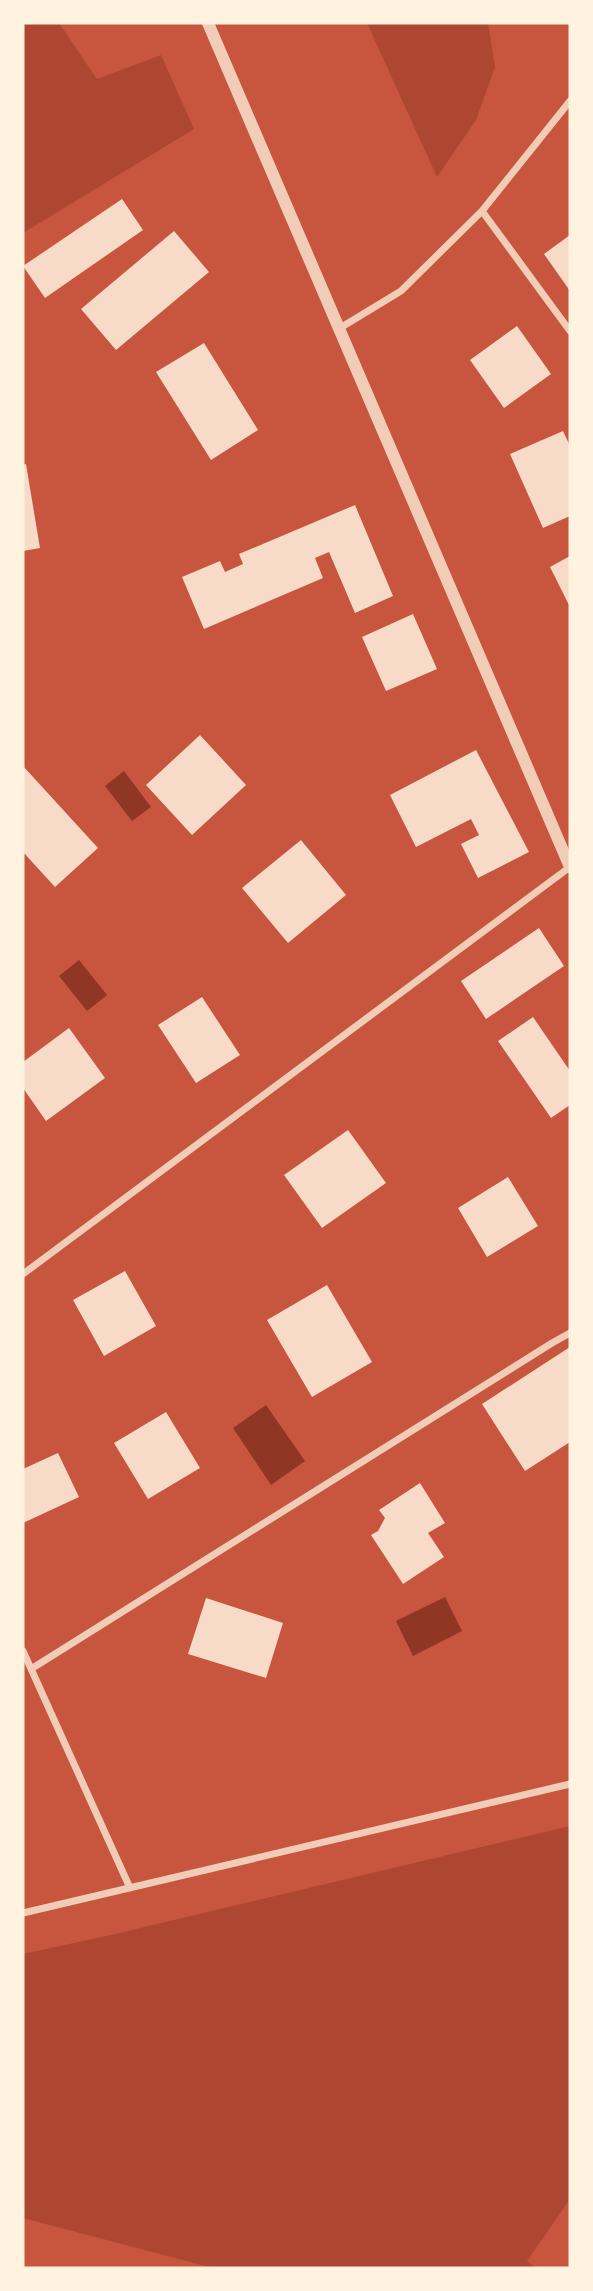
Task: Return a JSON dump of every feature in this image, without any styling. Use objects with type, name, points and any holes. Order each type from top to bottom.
[{"type":"street","points":[[23,1274],[570,867],[208,23]]},
{"type":"street","points":[[340,328],[401,290],[482,211],[570,101]]},
{"type":"street","points":[[482,211],[570,331]]},
{"type":"street","points":[[30,1668],[570,1333]]},
{"type":"street","points":[[23,1651],[130,1888]]},
{"type":"street","points":[[23,1913],[570,1784]]},
{"type":"shaded area","points":[[23,23],[59,23],[97,79],[161,55],[194,129],[23,233]]},
{"type":"shaded area","points":[[367,23],[488,23],[495,67],[476,120],[437,177]]},
{"type":"shaded area","points":[[124,771],[151,807],[132,821],[105,786]]},
{"type":"shaded area","points":[[79,960],[107,995],[87,1011],[59,976]]},
{"type":"shaded area","points":[[266,1405],[305,1461],[271,1485],[233,1428]]},
{"type":"shaded area","points":[[445,1597],[462,1631],[413,1656],[396,1621]]},
{"type":"shaded area","points":[[570,1826],[570,2199],[527,2261],[536,2268],[213,2268],[23,2218],[23,1954]]},
{"type":"building","points":[[122,199],[143,230],[45,298],[23,266]]},
{"type":"building","points":[[174,231],[209,272],[116,350],[81,309]]},
{"type":"building","points":[[570,235],[570,291],[544,254]]},
{"type":"building","points":[[517,326],[551,374],[504,408],[470,360]]},
{"type":"building","points":[[204,343],[258,430],[211,460],[156,372]]},
{"type":"building","points":[[563,431],[570,446],[570,516],[543,528],[510,454]]},
{"type":"building","points":[[26,464],[40,548],[23,551],[23,465]]},
{"type":"building","points":[[355,505],[393,596],[355,613],[329,552],[315,558],[323,578],[204,629],[182,577],[220,561],[225,572],[243,564],[239,554]]},
{"type":"building","points":[[570,556],[570,607],[550,567]]},
{"type":"building","points":[[413,614],[437,669],[386,691],[362,637]]},
{"type":"building","points":[[200,735],[246,785],[192,835],[146,785]]},
{"type":"building","points":[[476,750],[529,852],[478,878],[461,844],[479,835],[471,819],[416,847],[390,795]]},
{"type":"building","points":[[23,766],[98,848],[55,887],[23,852]]},
{"type":"building","points":[[301,840],[346,895],[288,943],[242,888]]},
{"type":"building","points":[[539,928],[564,966],[486,1019],[461,981]]},
{"type":"building","points":[[202,997],[240,1055],[196,1083],[158,1025]]},
{"type":"building","points":[[533,1017],[570,1071],[570,1105],[551,1118],[498,1041]]},
{"type":"building","points":[[69,1028],[105,1078],[46,1121],[23,1088],[23,1062]]},
{"type":"building","points":[[348,1130],[386,1183],[322,1228],[284,1175]]},
{"type":"building","points":[[508,1177],[538,1226],[487,1257],[458,1208]]},
{"type":"building","points":[[125,1271],[156,1326],[104,1356],[73,1300]]},
{"type":"building","points":[[327,1285],[372,1362],[312,1397],[267,1320]]},
{"type":"building","points":[[570,1347],[570,1442],[525,1471],[482,1404]]},
{"type":"building","points":[[166,1412],[200,1468],[148,1499],[114,1443]]},
{"type":"building","points":[[58,1453],[79,1497],[23,1523],[23,1469]]},
{"type":"building","points":[[420,1483],[445,1523],[428,1533],[444,1557],[403,1584],[371,1535],[378,1531],[385,1518],[379,1510]]},
{"type":"building","points":[[206,1598],[283,1623],[266,1678],[188,1654]]}]
